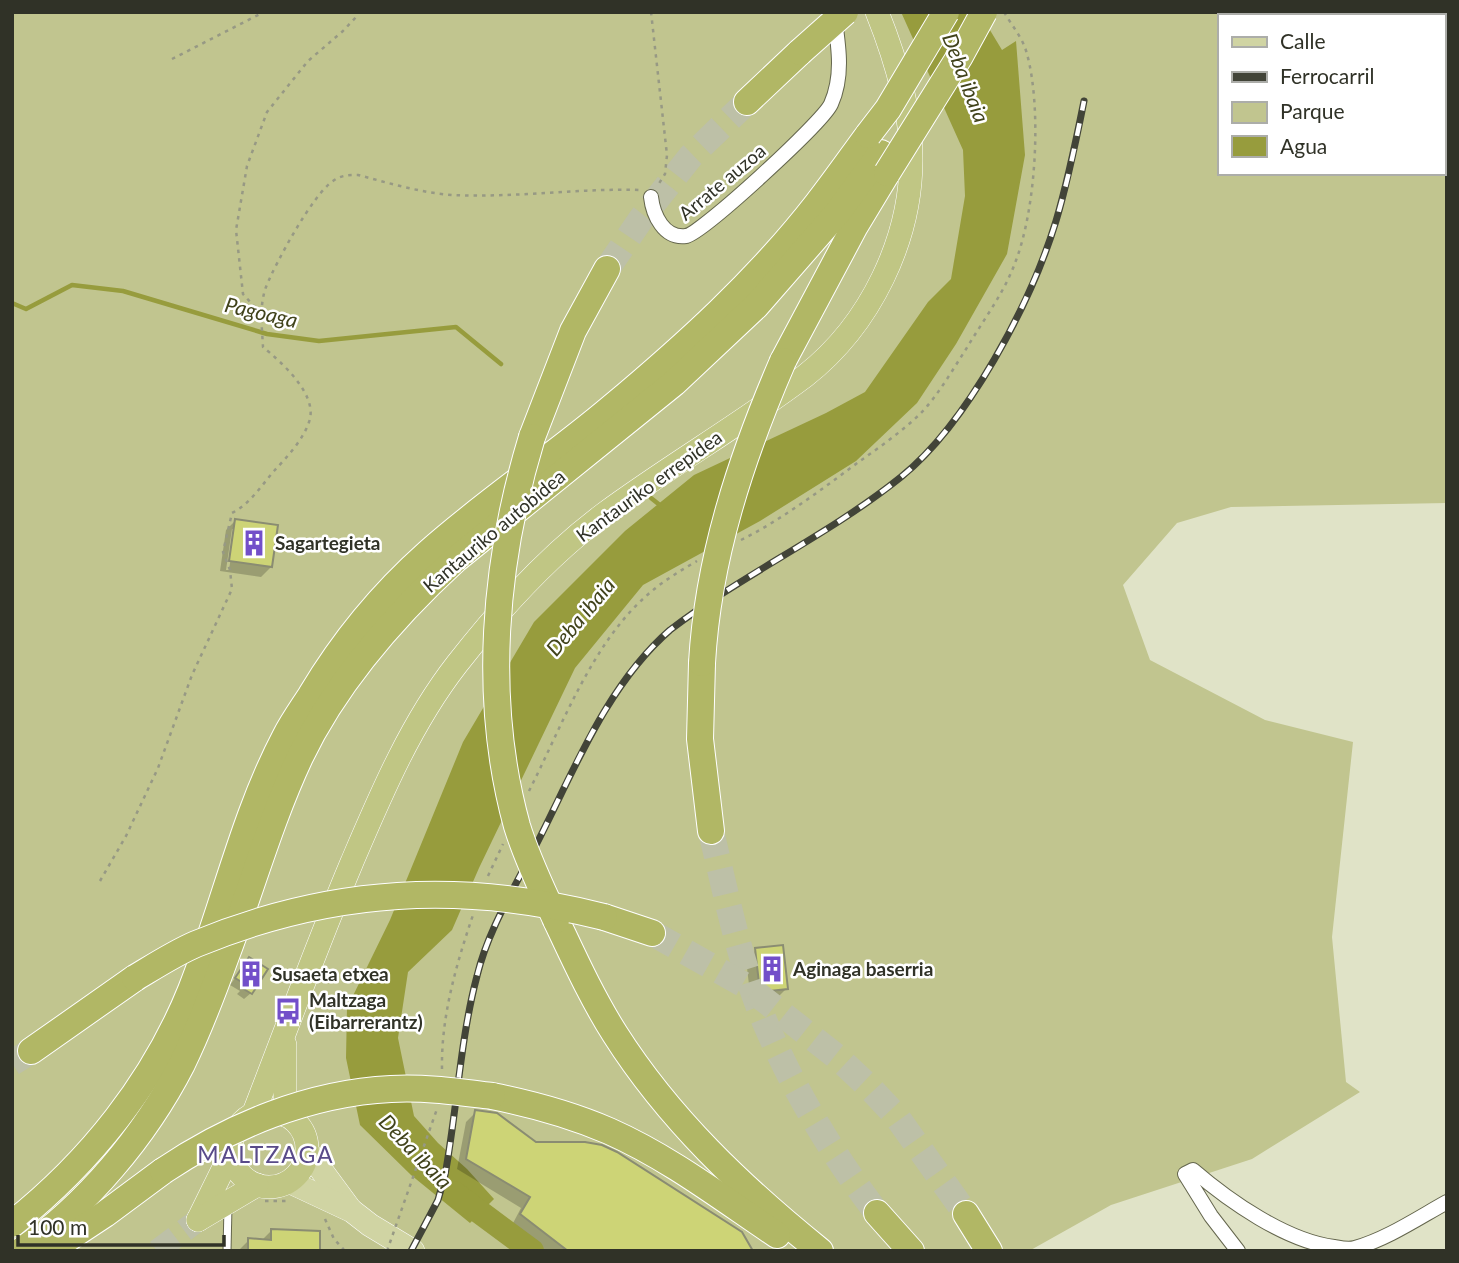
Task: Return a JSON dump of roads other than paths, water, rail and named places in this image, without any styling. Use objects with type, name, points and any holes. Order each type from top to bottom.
[{"type":"highway","points":[[747,102],[845,12]]},
{"type":"highway","name":"Kantauriko errepidea","points":[[253,1115],[323,931],[371,819],[429,703],[457,664],[519,590],[602,516],[807,374],[840,341],[863,312],[882,281],[900,234],[910,192],[911,156],[905,106],[896,68],[877,12]]},
{"type":"highway","points":[[711,831],[700,739],[702,663],[710,597],[724,527],[740,470],[755,425],[783,361],[855,226],[879,154],[888,108],[946,12]]},
{"type":"highway","name":"Kantauriko autobidea","points":[[20,1251],[79,1202],[117,1160],[148,1120],[181,1065],[226,957],[300,757],[325,712],[381,635],[424,589],[457,559],[674,383],[756,306],[838,212],[949,51],[971,12]]},
{"type":"highway","points":[[879,154],[941,88],[984,12]]},
{"type":"highway","name":"Kantauriko autobidea","points":[[12,1224],[85,1156],[129,1104],[163,1050],[191,988],[262,789],[280,748],[343,646],[425,555],[607,411],[684,346],[757,274],[817,205],[879,154]]},
{"type":"highway","points":[[607,269],[573,331],[531,437],[512,511],[504,564],[495,681],[498,734],[508,788],[518,829],[556,920],[614,1033],[668,1107],[704,1147],[763,1204],[820,1251]]},
{"type":"highway","points":[[31,1051],[135,978],[193,946],[263,919],[301,909],[390,895],[439,893],[533,903],[604,917],[652,933]]},
{"type":"highway","points":[[285,1031],[285,1115]]},
{"type":"highway","points":[[49,1251],[163,1171],[222,1136],[264,1117],[312,1101],[391,1089],[443,1090],[492,1096],[536,1105],[610,1132],[684,1172],[800,1251]]},
{"type":"highway","points":[[271,1111],[285,1115],[303,1130],[308,1152],[291,1191],[272,1187],[228,1202],[198,1220],[232,1151],[236,1131],[244,1121],[253,1115],[271,1111]]},
{"type":"highway","points":[[232,1151],[233,1161],[242,1176],[258,1193]]},
{"type":"highway","points":[[877,1213],[911,1251]]},
{"type":"highway","points":[[966,1214],[989,1251]]},
{"type":"main road","points":[[308,1152],[352,1211],[413,1251]]},
{"type":"main road","points":[[291,1191],[352,1211]]},
{"type":"street","name":"Arrate auzoa","points":[[653,194],[652,207],[659,222],[668,232],[688,236],[698,232],[814,126],[830,107],[838,81],[839,52],[833,12]]},
{"type":"street","points":[[1238,1251],[1211,1216],[1185,1174],[1193,1170],[1277,1229],[1315,1245],[1352,1249],[1405,1226],[1447,1202]]},
{"type":"lane","points":[[227,1251],[228,1202]]},
{"type":"water","points":[[901,12],[979,12],[1002,50],[1016,41],[1025,155],[1007,254],[956,344],[917,403],[856,461],[760,521],[643,585],[575,668],[452,930],[408,972],[398,1038],[414,1116],[494,1199],[470,1223],[411,1175],[360,1125],[346,1058],[347,1008],[390,920],[463,742],[534,622],[625,531],[694,475],[865,392],[928,302],[951,279],[965,196],[963,150]]},
{"type":"waterway","name":"Pagoaga","points":[[12,303],[26,309],[72,285],[123,291],[267,334],[319,341],[456,327],[501,364]]},
{"type":"waterway","name":"Pagoaga","points":[[651,498],[661,506]]},
{"type":"waterway","name":"Deba ibaia","points":[[454,1193],[532,1251]]},
{"type":"tunnel","points":[[607,269],[641,219],[691,156],[747,102]]},
{"type":"tunnel","points":[[711,831],[740,950],[764,1020],[814,1120],[877,1213]]},
{"type":"tunnel","points":[[652,933],[748,987],[837,1057],[897,1117],[966,1214]]},
{"type":"tunnel","points":[[12,1063],[31,1051]]},
{"type":"tunnel","points":[[157,1251],[198,1220]]},
{"type":"railway","points":[[411,1251],[438,1200],[445,1175],[471,1000],[488,942],[578,759],[609,703],[647,652],[670,630],[873,498],[926,454],[950,426],[994,360],[1031,288],[1056,221],[1084,101]]},
{"type":"place","name":"Sagartegieta","points":[[254,543]]},
{"type":"place","name":"Aginaga baserria","points":[[772,969]]},
{"type":"place","name":"Susaeta etxea","points":[[251,974]]},
{"type":"place","name":"Maltzaga (Eibarrerantz)","points":[[288,1011]]},
{"type":"district","name":"MALTZAGA","points":[[266,1155]]}]
